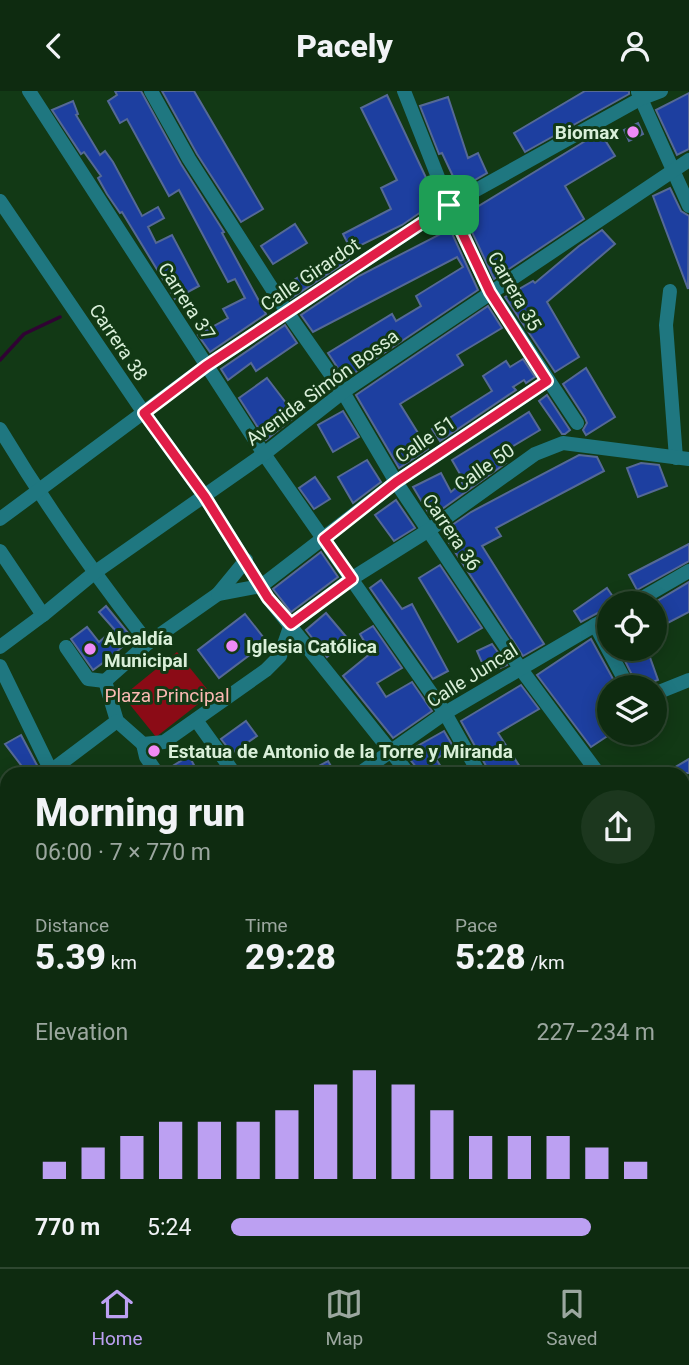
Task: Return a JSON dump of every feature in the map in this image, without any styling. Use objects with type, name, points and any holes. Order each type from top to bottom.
[{"type":"street","name":"Carrera 37","points":[[29,91],[264,454],[445,713],[476,767]]},
{"type":"street","name":"Carrera 36","points":[[151,91],[189,159],[342,392],[396,482],[520,668],[594,767]]},
{"type":"street","name":"Carrera 35","points":[[404,91],[449,205],[490,292],[577,423]]},
{"type":"street","name":"Calle Girardot","points":[[0,519],[206,366],[449,205],[639,95],[661,91]]},
{"type":"street","points":[[639,95],[689,206]]},
{"type":"street","name":"Avenida Simón Bossa","points":[[0,647],[94,573],[264,454],[342,392],[689,160]]},
{"type":"street","name":"Carrera 38","points":[[0,201],[144,413],[205,497],[261,586],[403,767]]},
{"type":"street","points":[[670,291],[666,325],[683,459]]},
{"type":"street","name":"Calle 51","points":[[261,586],[396,482],[547,381]]},
{"type":"street","points":[[0,429],[37,491],[94,573],[148,643]]},
{"type":"street","name":"Calle 50","points":[[291,624],[535,454],[563,443],[683,459]]},
{"type":"street","points":[[0,551],[43,615]]},
{"type":"street","points":[[66,647],[89,679],[105,681],[148,643],[218,594],[246,560]]},
{"type":"street","points":[[654,591],[689,571]]},
{"type":"street","points":[[218,594],[261,586]]},
{"type":"street","points":[[280,656],[291,624]]},
{"type":"street","points":[[595,625],[622,675]]},
{"type":"street","name":"Calle Juncal","points":[[368,767],[445,713],[595,625]]},
{"type":"street","points":[[143,744],[164,742],[266,670],[280,656],[295,650],[312,652]]},
{"type":"street","points":[[0,666],[47,767]]},
{"type":"street","points":[[667,689],[689,680]]},
{"type":"street","points":[[105,681],[117,721],[143,744],[146,757],[153,767]]},
{"type":"street","points":[[196,720],[230,767]]},
{"type":"street","points":[[58,767],[117,721]]},
{"type":"green space","name":"Plaza Principal","points":[[177,652],[211,694],[156,737],[123,696]]},
{"type":"building","points":[[115,91],[141,91],[181,164],[224,232],[222,233],[266,314],[210,352],[198,335],[228,318],[223,309],[245,298],[235,279],[228,282],[179,190],[169,196],[127,119],[120,123],[108,101],[117,95]]},
{"type":"building","points":[[162,91],[194,91],[263,209],[241,222],[197,154]]},
{"type":"building","points":[[585,91],[629,91],[629,94],[525,152],[514,133]]},
{"type":"building","points":[[689,93],[689,149],[677,155],[656,110]]},
{"type":"building","points":[[387,95],[437,201],[402,225],[351,250],[343,234],[391,209],[381,188],[397,180],[361,108]]},
{"type":"building","points":[[448,97],[468,158],[478,153],[487,173],[459,189],[442,153],[439,154],[420,106]]},
{"type":"building","points":[[73,101],[78,114],[76,115],[100,155],[105,151],[113,162],[142,216],[158,207],[164,218],[148,227],[156,243],[172,235],[199,286],[175,299],[122,212],[120,213],[107,194],[98,178],[101,176],[84,152],[81,154],[52,110]]},
{"type":"building","name":"Biomax","points":[[638,123],[643,134],[629,141],[624,130]]},
{"type":"building","points":[[600,132],[615,156],[565,186],[584,219],[494,279],[464,215]]},
{"type":"building","points":[[670,188],[681,211],[689,216],[688,289],[653,196]]},
{"type":"building","points":[[295,224],[307,243],[273,264],[261,246]]},
{"type":"building","points":[[450,229],[478,290],[345,379],[328,353],[392,314],[396,321],[421,306],[416,296],[463,267],[457,257],[313,332],[301,315],[359,276]]},
{"type":"building","points":[[602,230],[615,244],[547,302],[579,357],[555,372],[505,297],[533,281],[535,283]]},
{"type":"building","points":[[342,249],[349,260],[290,299],[283,287]]},
{"type":"building","points":[[488,306],[502,328],[457,355],[463,365],[400,404],[428,449],[399,468],[356,395]]},
{"type":"building","points":[[285,325],[297,343],[256,371],[251,363],[228,380],[221,369]]},
{"type":"building","points":[[523,359],[535,377],[513,387],[516,390],[440,441],[432,429],[492,391],[483,376],[506,361],[510,367]]},
{"type":"building","points":[[586,368],[615,417],[586,435],[583,430],[587,423],[585,418],[563,384]]},
{"type":"building","points":[[267,378],[296,416],[266,440],[239,398]]},
{"type":"building","points":[[547,395],[570,430],[565,434],[562,434],[539,401]]},
{"type":"building","points":[[343,411],[359,437],[333,452],[318,425]]},
{"type":"building","points":[[529,412],[540,430],[500,454],[506,463],[431,517],[413,487],[441,473],[451,492],[464,481],[452,460]]},
{"type":"building","points":[[579,455],[597,457],[604,471],[496,528],[501,536],[482,546],[544,644],[523,656],[442,532],[471,512]]},
{"type":"building","points":[[367,460],[381,482],[353,503],[338,477]]},
{"type":"building","points":[[641,463],[659,465],[667,486],[638,497],[627,468]]},
{"type":"building","points":[[315,477],[330,499],[314,509],[299,488]]},
{"type":"building","points":[[396,500],[415,528],[394,541],[375,515]]},
{"type":"building","points":[[689,544],[689,561],[637,590],[629,575]]},
{"type":"building","points":[[321,552],[338,577],[291,612],[273,589]]},
{"type":"building","points":[[440,565],[482,628],[458,642],[419,578]]},
{"type":"building","points":[[381,580],[402,609],[412,604],[448,671],[433,679],[370,588]]},
{"type":"building","points":[[689,582],[689,612],[667,623],[667,595]]},
{"type":"building","points":[[597,595],[597,613],[581,622],[574,611]]},
{"type":"building","points":[[106,606],[132,638],[93,670],[71,639],[87,627],[99,642],[114,629],[99,612]]},
{"type":"building","points":[[326,613],[348,639],[327,657],[306,630]]},
{"type":"building","name":"Iglesia Católica","points":[[245,614],[267,642],[219,678],[198,650]]},
{"type":"building","points":[[373,626],[402,668],[377,683],[386,697],[412,682],[432,711],[393,738],[343,676],[371,653],[360,634]]},
{"type":"building","points":[[591,639],[597,650],[597,661],[603,661],[611,675],[597,675],[597,743],[591,747],[537,675]]},
{"type":"building","points":[[492,644],[507,665],[487,674],[477,651]]},
{"type":"building","points":[[625,661],[651,661],[656,675],[632,675]]},
{"type":"building","points":[[521,685],[539,709],[498,733],[520,767],[487,767],[461,721]]},
{"type":"building","points":[[246,721],[257,736],[232,753],[221,739]]},
{"type":"building","points":[[444,731],[454,748],[436,759],[441,767],[416,767],[405,753]]},
{"type":"building","points":[[21,735],[38,767],[22,767],[5,744]]},
{"type":"building","points":[[189,756],[194,765],[190,767],[171,767]]},
{"type":"building","points":[[689,759],[689,767],[675,767]]},
{"type":"building","points":[[328,761],[332,767],[317,767]]},
{"type":"waterway","points":[[0,360],[24,334],[60,317]]},
{"type":"place","name":"Biomax","points":[[633,132]]},
{"type":"place","name":"Iglesia Católica","points":[[232,646]]},
{"type":"place","name":"Alcaldía Municipal","points":[[90,649]]},
{"type":"place","name":"Estatua de Antonio de la Torre y Miranda","points":[[154,751]]},
{"type":"route","points":[[449,205],[490,292],[547,381],[396,482],[324,539],[352,579],[291,624],[268,598],[205,497],[144,413],[206,366],[449,205]]}]
